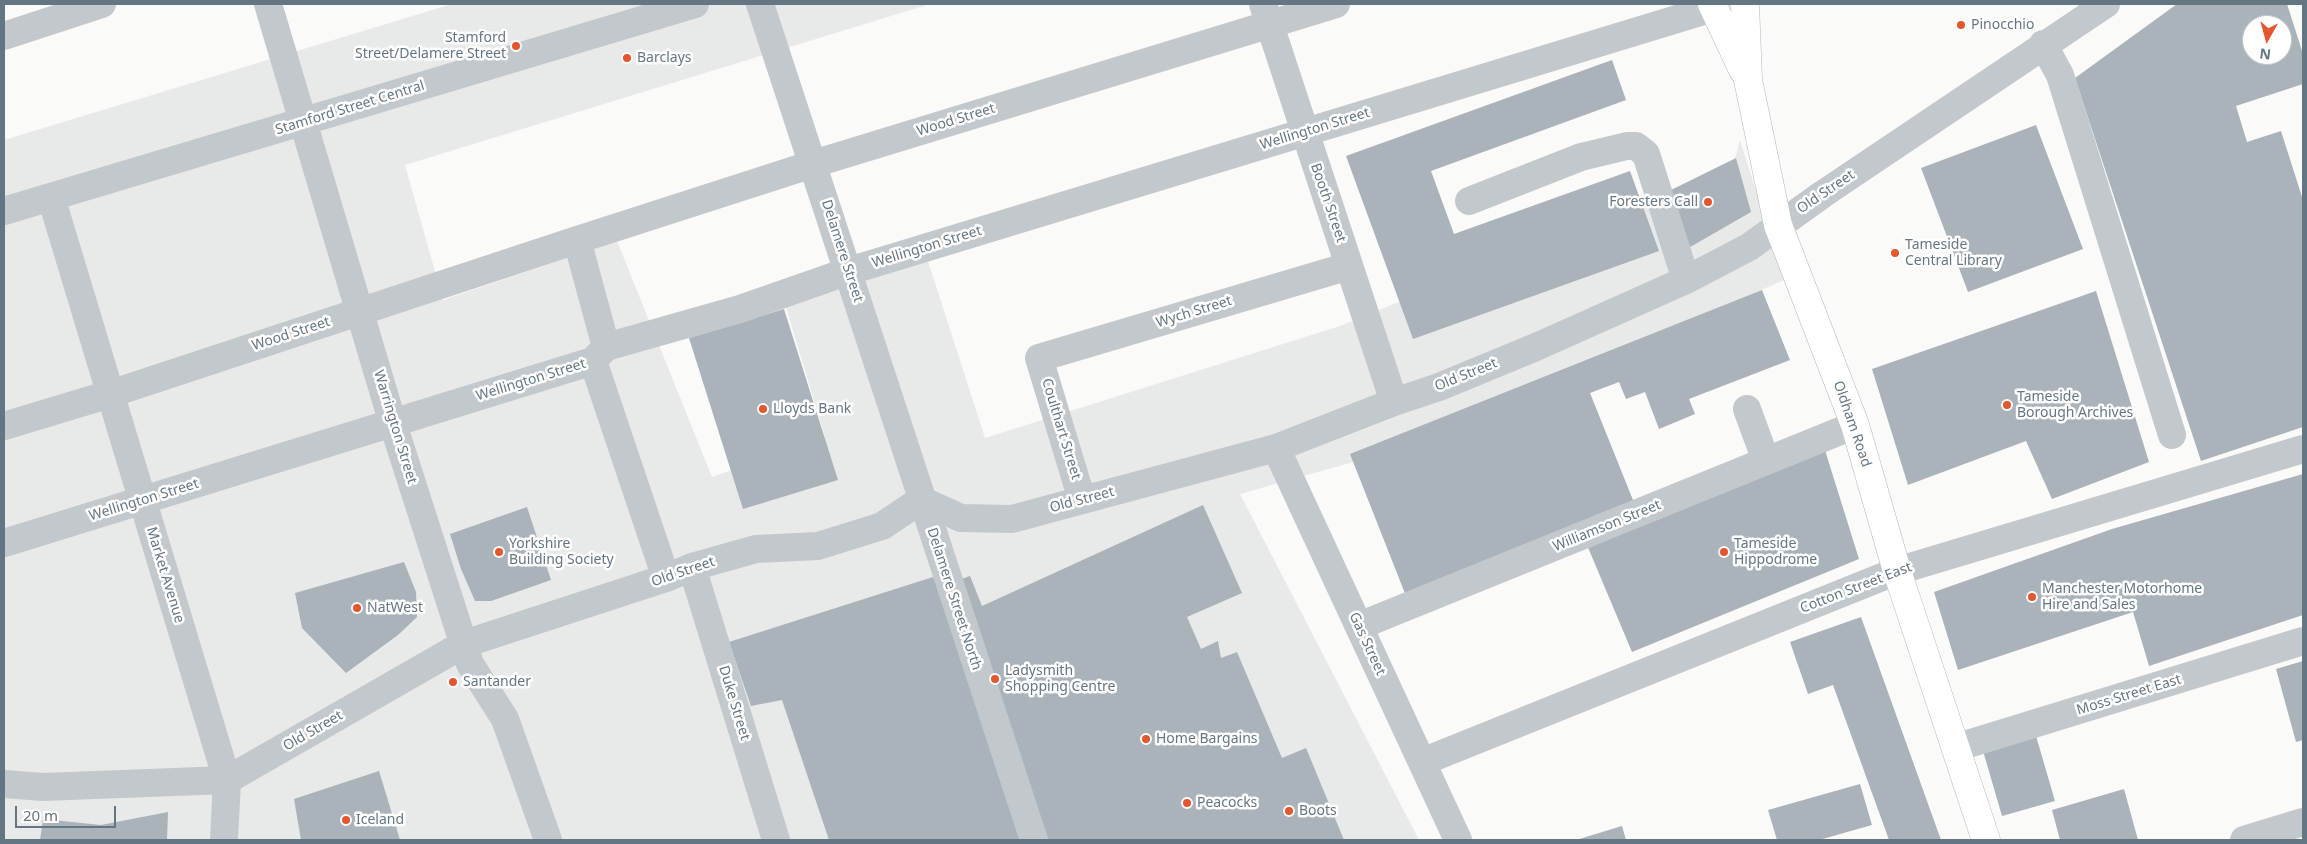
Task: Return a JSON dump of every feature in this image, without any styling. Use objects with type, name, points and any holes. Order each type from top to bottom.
[{"type":"highway","name":"Oldham Road","points":[[1746,4],[1748,80],[1778,225],[1855,425],[1897,571],[1986,840]]},
{"type":"highway","points":[[1713,6],[1748,80]]},
{"type":"street","points":[[4,36],[102,4]]},
{"type":"street","name":"Warrington Street","points":[[268,4],[393,424],[470,664],[504,719],[548,840]]},
{"type":"street","name":"Stamford Street Central","points":[[4,211],[304,123],[695,4]]},
{"type":"street","name":"Delamere Street","points":[[760,4],[849,271],[921,500]]},
{"type":"street","name":"Wood Street","points":[[4,426],[110,394],[360,310],[813,164],[1266,14],[1336,4]]},
{"type":"street","name":"Old Street","points":[[4,784],[43,788],[227,780],[464,644],[666,578],[692,567],[756,549],[818,546],[882,526],[921,500],[961,518],[1012,519],[1276,448],[1465,376],[1686,280],[1749,247],[1778,225],[2043,44],[2106,4]]},
{"type":"street","name":"Wellington Street","points":[[4,543],[393,424],[849,271],[1713,6]]},
{"type":"street","name":"Booth Street","points":[[1266,14],[1394,402]]},
{"type":"street","points":[[2043,44],[2060,75],[2172,436]]},
{"type":"street","points":[[1469,201],[1582,157],[1627,146],[1636,146],[1646,154],[1686,280]]},
{"type":"street","name":"Market Avenue","points":[[51,197],[227,780],[224,840]]},
{"type":"street","points":[[577,240],[600,354],[644,518],[666,578]]},
{"type":"street","name":"Wych Street","points":[[1040,358],[1349,266]]},
{"type":"street","name":"Coulthart Street","points":[[1040,358],[1082,500]]},
{"type":"street","points":[[1747,409],[1766,462]]},
{"type":"street","name":"Williamson Street","points":[[1359,626],[1855,425]]},
{"type":"street","name":"Gas Street","points":[[1276,448],[1458,840]]},
{"type":"street","name":"Cotton Street East","points":[[1422,762],[1897,571],[2303,450]]},
{"type":"street","name":"Delamere Street North","points":[[921,500],[1034,840]]},
{"type":"street","name":"Duke Street","points":[[692,567],[776,840]]},
{"type":"street","name":"Moss Street East","points":[[1955,748],[2303,641]]},
{"type":"street","points":[[2244,840],[2303,822]]},
{"type":"shaded area","points":[[452,4],[930,4],[405,165],[443,300],[617,241],[712,477],[825,437],[784,301],[927,258],[985,438],[1340,326],[1665,193],[1735,159],[1740,140],[1784,280],[1389,452],[1240,494],[1419,840],[4,840],[4,140]]},
{"type":"building","points":[[2177,4],[2287,4],[2291,15],[2242,15],[2242,65],[2292,65],[2292,20],[2303,54],[2303,84],[2236,106],[2247,142],[2281,131],[2303,200],[2303,427],[2201,461],[2075,78]]},
{"type":"building","points":[[1612,60],[1626,100],[1431,171],[1454,234],[1630,171],[1659,251],[1413,339],[1346,156]]},
{"type":"building","points":[[2036,125],[2083,249],[1968,292],[1921,168]]},
{"type":"building","name":"Foresters Call","points":[[1736,158],[1751,212],[1685,250],[1665,193]]},
{"type":"building","points":[[1762,290],[1790,360],[1689,399],[1695,414],[1659,429],[1645,392],[1626,399],[1619,382],[1590,393],[1635,505],[1406,596],[1350,454]]},
{"type":"building","name":"Tameside Borough Archives","points":[[2096,291],[2149,462],[2052,499],[2026,441],[1908,485],[1872,369]]},
{"type":"building","name":"Lloyds Bank","points":[[784,309],[838,480],[743,509],[689,338]]},
{"type":"building","name":"Tameside Hippodrome","points":[[1824,447],[1859,559],[1632,652],[1587,545]]},
{"type":"building","points":[[2303,474],[2303,615],[2149,666],[2133,612],[1958,670],[1934,592],[2112,529]]},
{"type":"building","name":"Ladysmith Shopping Centre","points":[[1203,505],[1242,593],[1187,617],[1201,649],[1218,641],[1221,658],[1237,652],[1282,758],[1306,748],[1344,840],[829,840],[782,700],[751,706],[729,642],[933,577],[939,587],[970,576],[982,606]]},
{"type":"building","name":"Yorkshire Building Society","points":[[527,507],[551,580],[491,601],[475,601],[461,569],[450,534]]},
{"type":"building","name":"NatWest","points":[[404,562],[416,592],[417,617],[398,635],[346,673],[302,628],[295,593]]},
{"type":"building","points":[[1861,617],[1941,840],[1889,840],[1833,685],[1808,694],[1790,642]]},
{"type":"building","points":[[2303,661],[2303,740],[2296,742],[2276,669]]},
{"type":"building","points":[[2034,729],[2055,801],[2002,816],[1981,744]]},
{"type":"building","name":"Iceland","points":[[379,771],[400,840],[301,840],[294,799]]},
{"type":"building","points":[[1860,784],[1872,825],[1819,840],[1777,840],[1768,810]]},
{"type":"building","points":[[2124,789],[2138,840],[2060,840],[2052,810]]},
{"type":"building","points":[[168,812],[167,840],[40,840],[43,819],[101,825]]},
{"type":"building","points":[[1622,826],[1626,840],[1576,840]]},
{"type":"place","name":"Pinocchio","points":[[1961,25]]},
{"type":"place","name":"Stamford Street/Delamere Street","points":[[516,46]]},
{"type":"place","name":"Barclays","points":[[627,58]]},
{"type":"place","name":"Foresters Call","points":[[1708,202]]},
{"type":"place","name":"Tameside Central Library","points":[[1895,253]]},
{"type":"place","name":"Tameside Borough Archives","points":[[2007,405]]},
{"type":"place","name":"Lloyds Bank","points":[[763,409]]},
{"type":"place","name":"Yorkshire Building Society","points":[[499,552]]},
{"type":"place","name":"Tameside Hippodrome","points":[[1724,552]]},
{"type":"place","name":"Manchester Motorhome Hire and Sales","points":[[2032,597]]},
{"type":"place","name":"NatWest","points":[[357,608]]},
{"type":"place","name":"Ladysmith Shopping Centre","points":[[995,679]]},
{"type":"place","name":"Santander","points":[[453,682]]},
{"type":"place","name":"Home Bargains","points":[[1146,739]]},
{"type":"place","name":"Peacocks","points":[[1187,803]]},
{"type":"place","name":"Boots","points":[[1289,811]]},
{"type":"place","name":"Iceland","points":[[346,820]]}]
